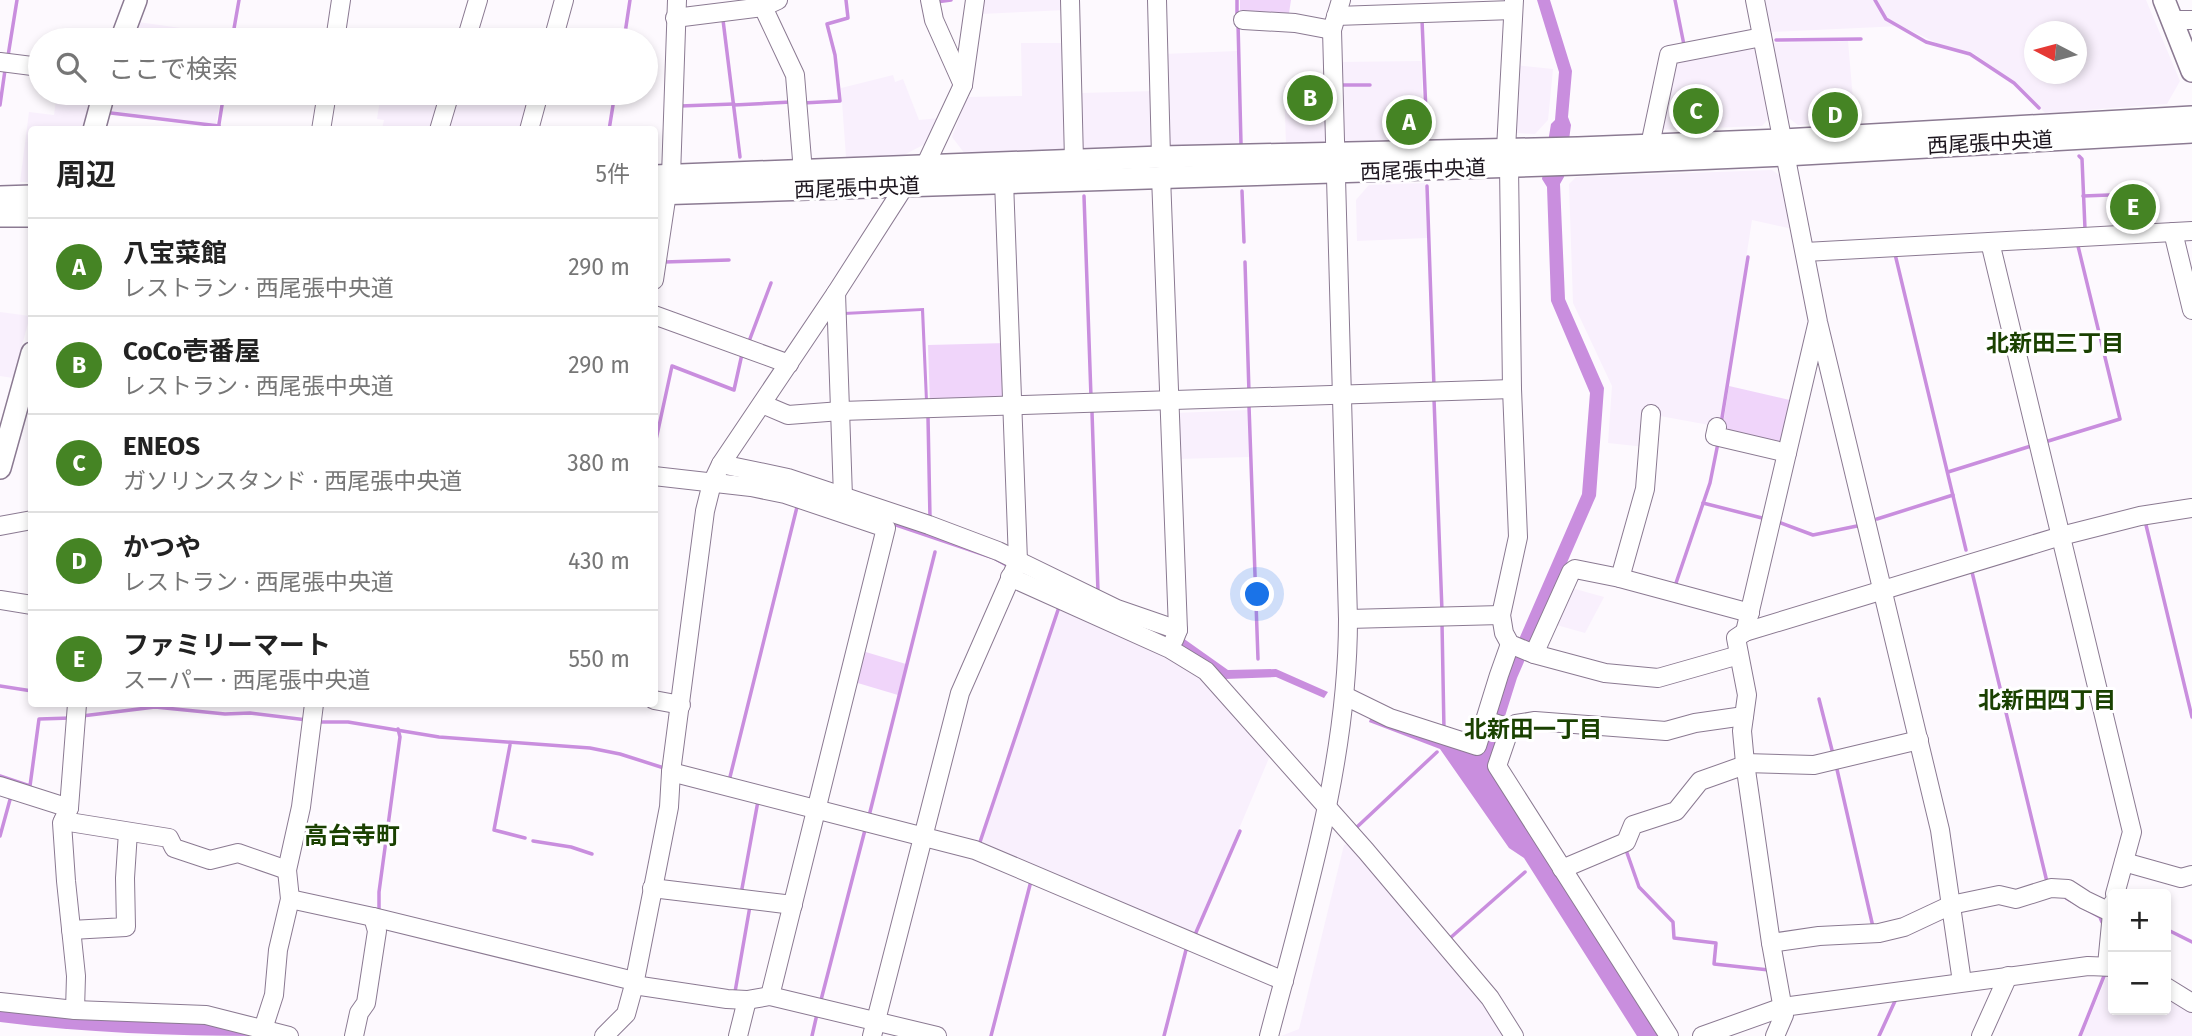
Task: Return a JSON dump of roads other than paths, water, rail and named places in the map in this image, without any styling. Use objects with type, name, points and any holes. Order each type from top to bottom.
[{"type":"main road","points":[[126,28],[136,0]]},
{"type":"main road","points":[[2164,0],[2182,20],[2192,71]]},
{"type":"main road","points":[[95,126],[101,105]]},
{"type":"main road","name":"西尾張中央道","points":[[1577,156],[1650,145],[1784,147],[2192,117]]},
{"type":"main road","name":"西尾張中央道","points":[[662,185],[904,187],[1004,181],[1161,166],[1577,156],[2192,132]]},
{"type":"main road","name":"西尾張中央道","points":[[662,185],[803,172],[1074,160],[1161,166]]},
{"type":"main road","points":[[0,197],[28,196]]},
{"type":"main road","points":[[0,216],[28,215]]},
{"type":"main road","points":[[0,468],[6,421],[28,363]]},
{"type":"street","points":[[337,28],[341,0]]},
{"type":"street","points":[[470,28],[478,0]]},
{"type":"street","points":[[556,28],[564,0]]},
{"type":"street","points":[[930,0],[933,20],[963,85]]},
{"type":"street","points":[[604,1036],[626,1014],[634,983],[668,807],[705,511],[712,483],[721,464],[904,187],[924,168],[963,85],[975,0]]},
{"type":"street","points":[[1070,0],[1074,160]]},
{"type":"street","points":[[1157,0],[1170,399],[1174,639]]},
{"type":"street","points":[[1755,0],[1818,322],[1940,830],[1962,982]]},
{"type":"street","points":[[658,232],[676,9],[771,4],[795,75],[803,172]]},
{"type":"street","points":[[1243,20],[1295,23],[1336,15],[1513,5],[1507,158],[1518,537],[1501,615],[1504,633],[1522,649],[1605,673],[1658,678],[1740,642],[1881,589],[2061,536],[2140,516],[2192,508]]},
{"type":"street","points":[[1269,1036],[1328,807],[1345,696],[1348,619],[1334,163],[1336,15]]},
{"type":"street","points":[[1650,145],[1669,55],[1762,37]]},
{"type":"street","points":[[0,62],[28,66]]},
{"type":"street","points":[[322,126],[325,105]]},
{"type":"street","points":[[440,126],[446,105]]},
{"type":"street","points":[[530,126],[536,105]]},
{"type":"street","points":[[874,1028],[960,693],[1014,569],[1012,406],[1004,181]]},
{"type":"street","points":[[1804,253],[2192,231]]},
{"type":"street","points":[[2173,232],[2192,310]]},
{"type":"street","points":[[1990,242],[2132,832],[2116,889]]},
{"type":"street","points":[[836,293],[843,498]]},
{"type":"street","points":[[658,316],[789,364]]},
{"type":"street","points":[[1774,1036],[1784,1015],[1745,764],[1742,731],[1747,695],[1740,642],[1750,613],[1818,322]]},
{"type":"street","points":[[762,404],[788,415],[1170,399],[1512,389]]},
{"type":"street","points":[[1620,578],[1645,489],[1651,414]]},
{"type":"street","points":[[1717,427],[1715,436],[1787,453]]},
{"type":"street","points":[[721,464],[788,478],[929,524],[998,551],[1014,569],[1174,639],[1328,807],[1490,998],[1514,1036]]},
{"type":"street","points":[[658,476],[751,487],[785,494],[886,528],[770,996]]},
{"type":"street","points":[[0,526],[28,521]]},
{"type":"street","points":[[1345,696],[1391,718],[1477,746],[1485,720],[1522,649],[1575,569],[1620,578],[1750,613]]},
{"type":"street","points":[[0,600],[28,604]]},
{"type":"street","points":[[1348,619],[1501,615]]},
{"type":"street","points":[[658,701],[681,705]]},
{"type":"street","points":[[75,1010],[76,976],[71,930],[66,814],[76,713]]},
{"type":"street","points":[[263,1029],[274,995],[278,950],[290,899],[288,870],[301,807],[312,715]]},
{"type":"street","points":[[1669,1036],[1497,766],[1510,728],[1516,724],[1535,721],[1666,731],[1695,723],[1744,716]]},
{"type":"street","points":[[1485,720],[1510,728]]},
{"type":"street","points":[[1562,869],[1626,842],[1633,825],[1676,811],[1700,781],[1745,764],[1814,765],[1919,740]]},
{"type":"street","points":[[671,772],[975,850],[1284,981]]},
{"type":"street","points":[[0,786],[66,814],[128,832],[169,838],[174,848],[210,860],[238,853],[288,870]]},
{"type":"street","points":[[71,930],[126,927],[128,832]]},
{"type":"street","points":[[2124,862],[2181,878],[2192,875]]},
{"type":"street","points":[[652,888],[793,905]]},
{"type":"street","points":[[1771,943],[1819,936],[1879,933],[1903,927],[1951,905],[1999,895],[2016,899],[2051,888],[2068,889],[2085,900],[2108,906]]},
{"type":"street","points":[[290,899],[377,918],[634,983],[747,1000],[770,996],[874,1028],[937,1036]]},
{"type":"street","points":[[354,1036],[359,1013],[366,1003],[377,918]]},
{"type":"street","points":[[1702,1036],[1783,1007],[2008,976],[2108,966]]},
{"type":"street","points":[[1981,1036],[2008,976]]},
{"type":"street","points":[[2171,990],[2192,1003]]},
{"type":"street","points":[[738,1036],[747,1000]]},
{"type":"street","points":[[0,1002],[75,1010],[206,1014],[224,1026],[263,1029],[289,1036]]},
{"type":"waterway","points":[[8,56],[17,0]]},
{"type":"waterway","points":[[234,28],[239,0]]},
{"type":"waterway","points":[[626,28],[630,0]]},
{"type":"waterway","points":[[803,103],[840,101],[835,55],[827,24],[848,18],[846,0]]},
{"type":"waterway","points":[[936,2],[951,0]]},
{"type":"waterway","points":[[1237,0],[1237,15]]},
{"type":"waterway","points":[[1675,0],[1684,45]]},
{"type":"waterway","points":[[1875,0],[1886,19],[1926,42],[1970,54],[2014,83],[2039,108]]},
{"type":"waterway","points":[[723,20],[740,157]]},
{"type":"waterway","points":[[1422,20],[1427,136]]},
{"type":"waterway","points":[[1238,23],[1241,144]]},
{"type":"waterway","points":[[1776,40],[1861,39]]},
{"type":"waterway","points":[[0,105],[5,70]]},
{"type":"waterway","points":[[1341,85],[1370,85]]},
{"type":"waterway","points":[[734,105],[791,102]]},
{"type":"waterway","points":[[680,106],[734,104]]},
{"type":"waterway","points":[[219,126],[222,105]]},
{"type":"waterway","points":[[610,126],[613,105]]},
{"type":"waterway","points":[[111,113],[219,126]]},
{"type":"waterway","points":[[2079,156],[2082,159],[2085,229]]},
{"type":"waterway","points":[[1427,186],[1434,387]]},
{"type":"waterway","points":[[1242,191],[1244,242]]},
{"type":"waterway","points":[[2083,196],[2109,195]]},
{"type":"waterway","points":[[1084,196],[1091,397]]},
{"type":"waterway","points":[[2045,442],[2120,419],[2078,246]]},
{"type":"waterway","points":[[1895,254],[1966,550]]},
{"type":"waterway","points":[[1721,424],[1748,257]]},
{"type":"waterway","points":[[664,262],[729,260]]},
{"type":"waterway","points":[[1245,262],[1249,393]]},
{"type":"waterway","points":[[748,344],[771,283]]},
{"type":"waterway","points":[[658,431],[672,366],[734,390],[742,354]]},
{"type":"waterway","points":[[1434,399],[1442,611]]},
{"type":"waterway","points":[[1249,406],[1258,659]]},
{"type":"waterway","points":[[1092,412],[1098,592]]},
{"type":"waterway","points":[[928,417],[930,518]]},
{"type":"waterway","points":[[1675,586],[1710,483],[1718,443]]},
{"type":"waterway","points":[[1948,472],[2031,446]]},
{"type":"waterway","points":[[1877,519],[1953,495]]},
{"type":"waterway","points":[[1703,503],[1766,519]]},
{"type":"waterway","points":[[729,781],[797,507]]},
{"type":"waterway","points":[[1778,522],[1813,535],[1857,526]]},
{"type":"waterway","points":[[2146,525],[2192,717]]},
{"type":"waterway","points":[[869,816],[935,552]]},
{"type":"waterway","points":[[1972,572],[2047,882]]},
{"type":"waterway","points":[[979,845],[1059,607]]},
{"type":"waterway","points":[[1442,623],[1444,731]]},
{"type":"waterway","points":[[0,686],[28,690]]},
{"type":"waterway","points":[[1819,699],[1833,754]]},
{"type":"waterway","points":[[82,716],[155,707],[225,714],[250,713],[307,720]]},
{"type":"waterway","points":[[0,776],[30,786],[39,719],[71,718]]},
{"type":"waterway","points":[[319,722],[348,722],[439,737],[590,748],[664,768]]},
{"type":"waterway","points":[[379,911],[379,892],[400,737],[398,729]]},
{"type":"waterway","points":[[510,745],[494,830],[525,838]]},
{"type":"waterway","points":[[1357,827],[1437,752]]},
{"type":"waterway","points":[[1836,765],[1873,927]]},
{"type":"waterway","points":[[0,836],[11,796]]},
{"type":"waterway","points":[[741,894],[758,801]]},
{"type":"waterway","points":[[821,1000],[866,826]]},
{"type":"waterway","points":[[1194,937],[1240,831]]},
{"type":"waterway","points":[[533,841],[571,847],[592,854]]},
{"type":"waterway","points":[[1626,850],[1639,887],[1673,922],[1674,938],[1716,943],[1714,964],[1769,970]]},
{"type":"waterway","points":[[1449,939],[1525,872]]},
{"type":"waterway","points":[[991,1036],[1031,881]]},
{"type":"waterway","points":[[2066,898],[2100,917],[2102,922]]},
{"type":"waterway","points":[[735,992],[750,906]]},
{"type":"waterway","points":[[2171,932],[2192,942]]},
{"type":"waterway","points":[[1164,1036],[1187,946]]},
{"type":"waterway","points":[[2080,1036],[2104,976]]},
{"type":"waterway","points":[[1879,1036],[1895,1001]]},
{"type":"waterway","points":[[812,1036],[817,1014]]},
{"type":"place","name":"CoCo壱番屋","points":[[1310,98]]},
{"type":"place","name":"ENEOS","points":[[1696,111]]},
{"type":"place","name":"かつや","points":[[1835,115]]},
{"type":"place","name":"八宝菜館","points":[[1409,122]]},
{"type":"place","name":"ファミリーマート","points":[[2133,207]]},
{"type":"district","name":"北新田三丁目","points":[[2055,343]]},
{"type":"district","name":"北新田四丁目","points":[[2047,700]]},
{"type":"district","name":"北新田一丁目","points":[[1533,729]]},
{"type":"district","name":"高台寺町","points":[[352,836]]}]
